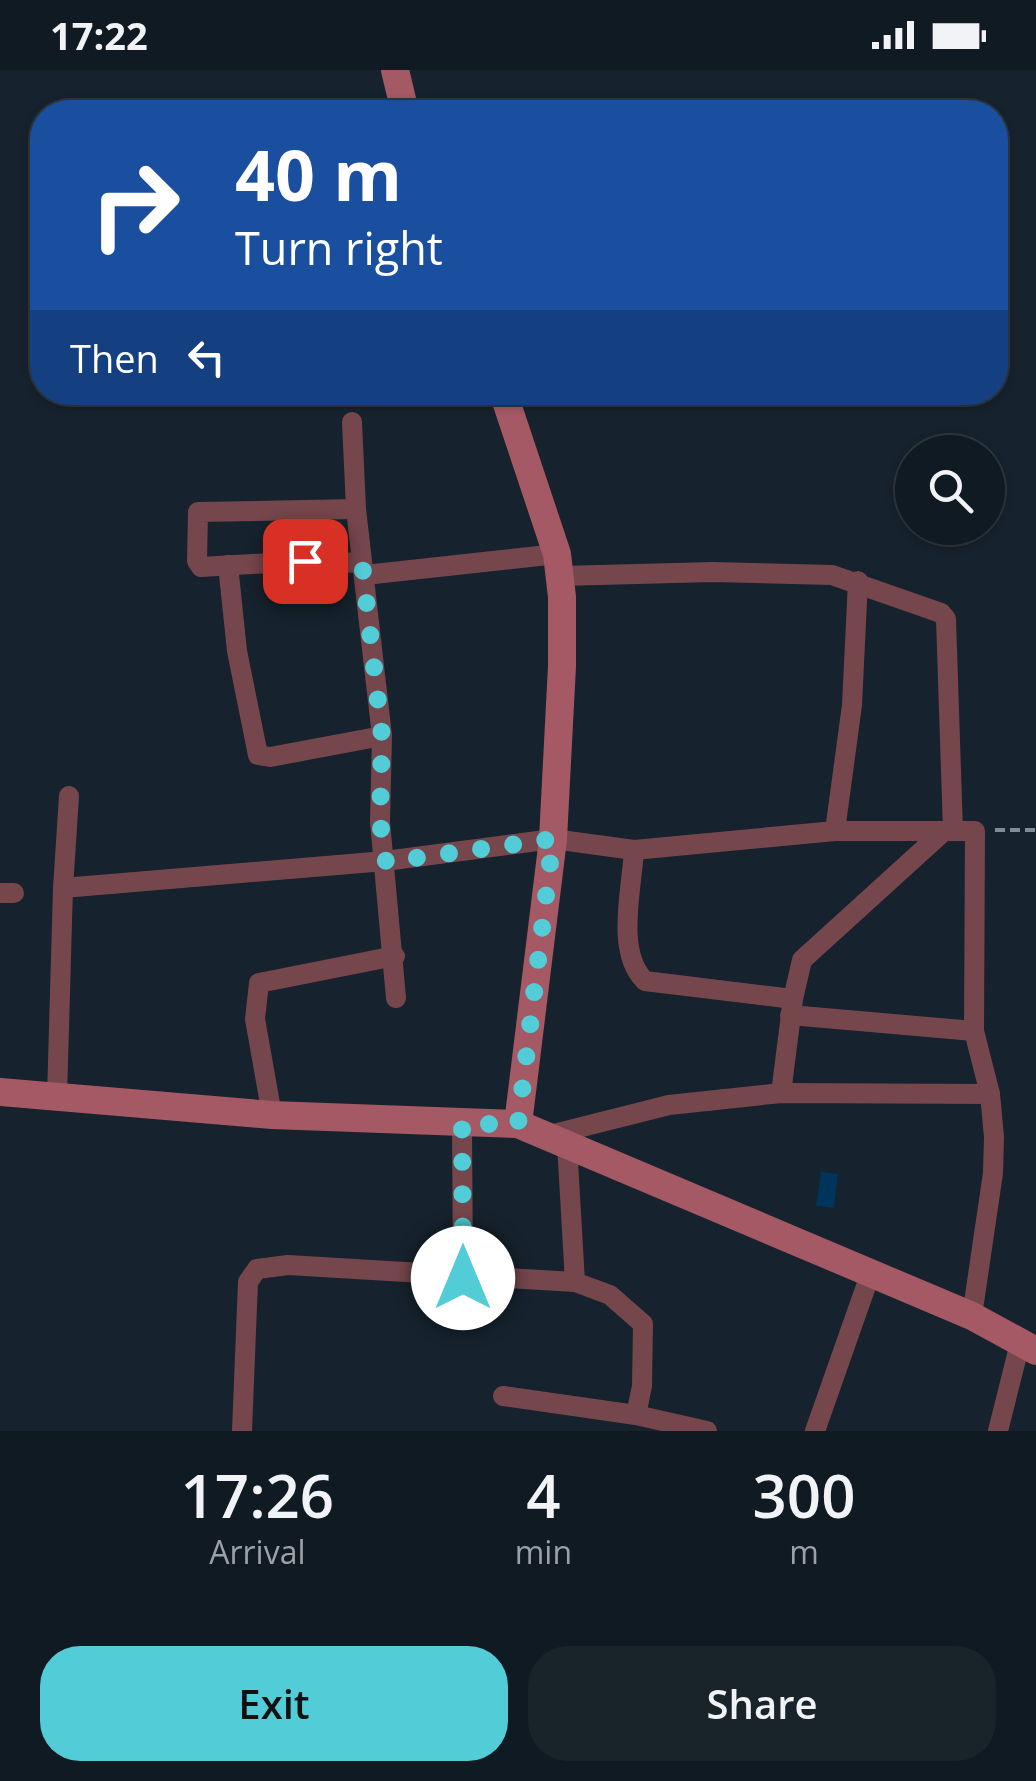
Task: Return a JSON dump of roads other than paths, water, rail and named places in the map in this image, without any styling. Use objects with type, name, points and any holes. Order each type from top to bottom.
[{"type":"main road","points":[[395,70],[403,100]]},
{"type":"main road","points":[[507,405],[559,565],[562,666],[553,839],[518,1124]]},
{"type":"main road","points":[[0,1092],[272,1115],[518,1124],[972,1316],[1028,1347]]},
{"type":"street","points":[[352,422],[356,508],[382,736],[380,822],[396,998]]},
{"type":"street","points":[[356,508],[197,512],[198,565],[363,569],[559,565],[832,575],[912,600],[946,619],[949,831],[806,955],[792,1007],[781,1093]]},
{"type":"street","points":[[228,565],[238,651],[258,755],[270,758],[382,736]]},
{"type":"street","points":[[835,832],[852,705],[858,581]]},
{"type":"street","points":[[57,1097],[69,796]]},
{"type":"street","points":[[63,888],[386,862],[553,839],[634,850],[835,832],[975,830],[974,1031],[990,1094],[993,1173],[972,1316]]},
{"type":"street","points":[[634,850],[628,944],[634,970],[645,981],[792,1007],[974,1031]]},
{"type":"street","points":[[272,1115],[255,1019],[259,983],[395,956]]},
{"type":"street","points":[[575,1282],[556,1140],[669,1104],[781,1093],[990,1094]]},
{"type":"street","points":[[462,1124],[463,1278]]},
{"type":"street","points":[[242,1431],[248,1282],[258,1269],[288,1264],[463,1278],[575,1282],[610,1294],[643,1324],[642,1386],[636,1415]]},
{"type":"street","points":[[815,1431],[871,1272]]},
{"type":"street","points":[[998,1431],[1028,1347]]},
{"type":"street","points":[[502,1396],[636,1415],[707,1431]]}]
